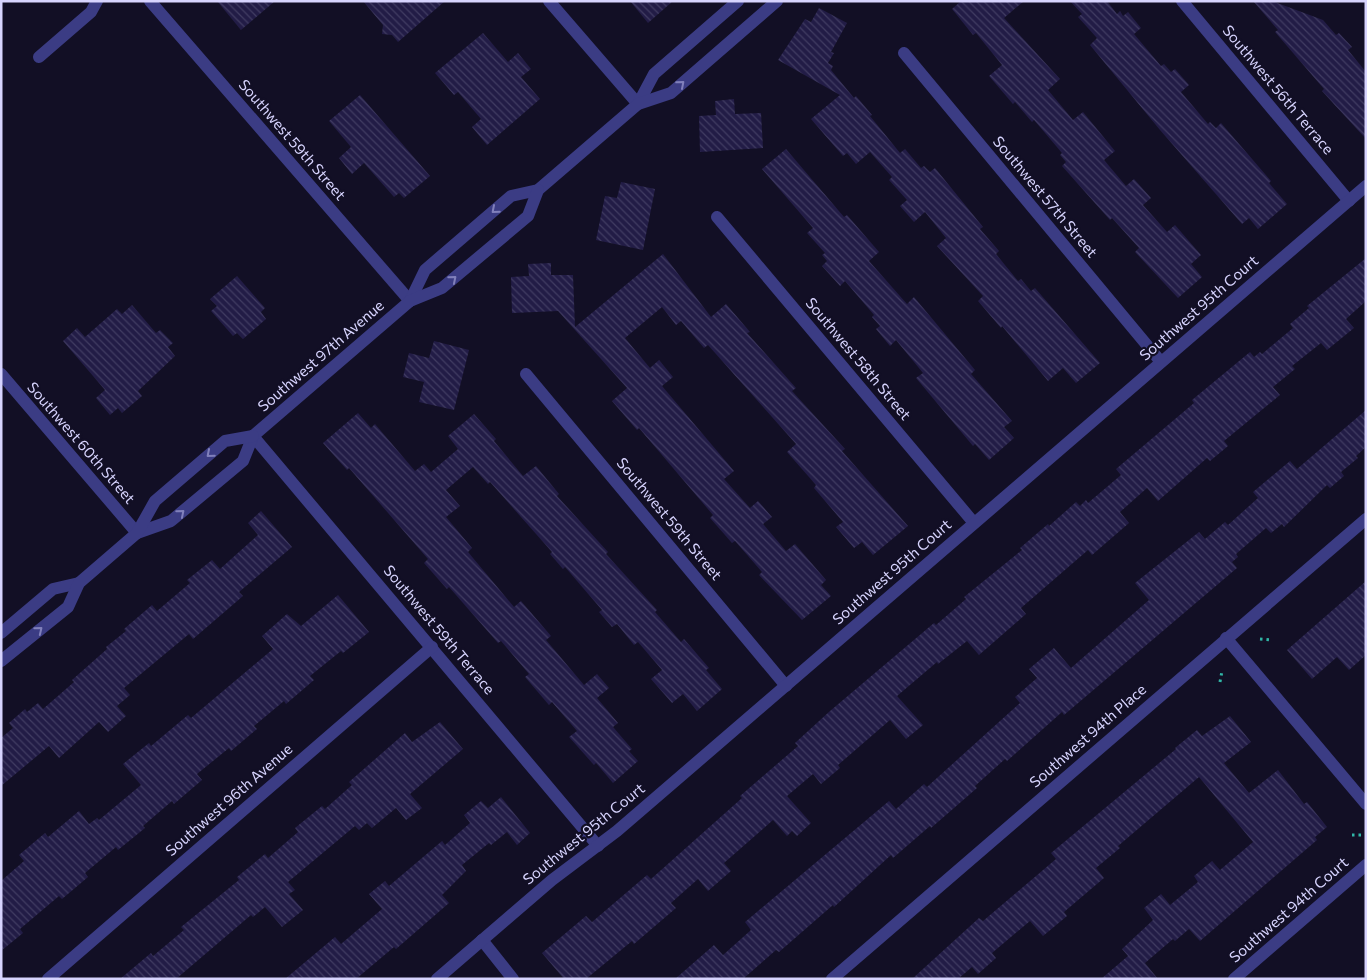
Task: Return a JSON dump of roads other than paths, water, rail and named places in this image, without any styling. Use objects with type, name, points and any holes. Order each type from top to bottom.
[{"type":"street","points":[[39,57],[91,12],[97,1]]},
{"type":"street","name":"Southwest 59th Street","points":[[150,1],[410,301]]},
{"type":"street","points":[[549,1],[638,104]]},
{"type":"street","name":"Southwest 97th Avenue","points":[[410,301],[425,270],[511,196],[538,190],[638,104],[654,74],[738,1]]},
{"type":"street","name":"Southwest 97th Avenue","points":[[638,104],[671,93],[777,1]]},
{"type":"street","name":"Southwest 56th Terrace","points":[[1182,1],[1349,200]]},
{"type":"street","name":"Southwest 57th Street","points":[[904,53],[1161,362]]},
{"type":"street","name":"Southwest 95th Court","points":[[436,979],[552,880],[598,846],[786,686],[1366,186]]},
{"type":"street","name":"Southwest 97th Avenue","points":[[137,533],[171,521],[243,461],[253,436],[410,301],[442,288],[528,216],[538,190]]},
{"type":"street","name":"Southwest 58th Street","points":[[717,216],[974,523]]},
{"type":"street","name":"Southwest 60th Street","points":[[1,374],[137,533]]},
{"type":"street","name":"Southwest 59th Street","points":[[526,374],[786,686]]},
{"type":"street","name":"Southwest 97th Avenue","points":[[1,661],[68,607],[79,583],[137,533],[155,501],[226,441],[253,436]]},
{"type":"street","name":"Southwest 59th Terrace","points":[[253,436],[598,846]]},
{"type":"street","name":"Southwest 94th Place","points":[[832,979],[1226,638],[1366,520]]},
{"type":"street","name":"Southwest 97th Avenue","points":[[1,633],[52,589],[79,583]]},
{"type":"street","points":[[1226,638],[1366,804]]},
{"type":"street","name":"Southwest 96th Avenue","points":[[48,979],[432,647]]},
{"type":"street","name":"Southwest 94th Court","points":[[1234,979],[1366,865]]},
{"type":"street","points":[[482,940],[513,979]]}]
